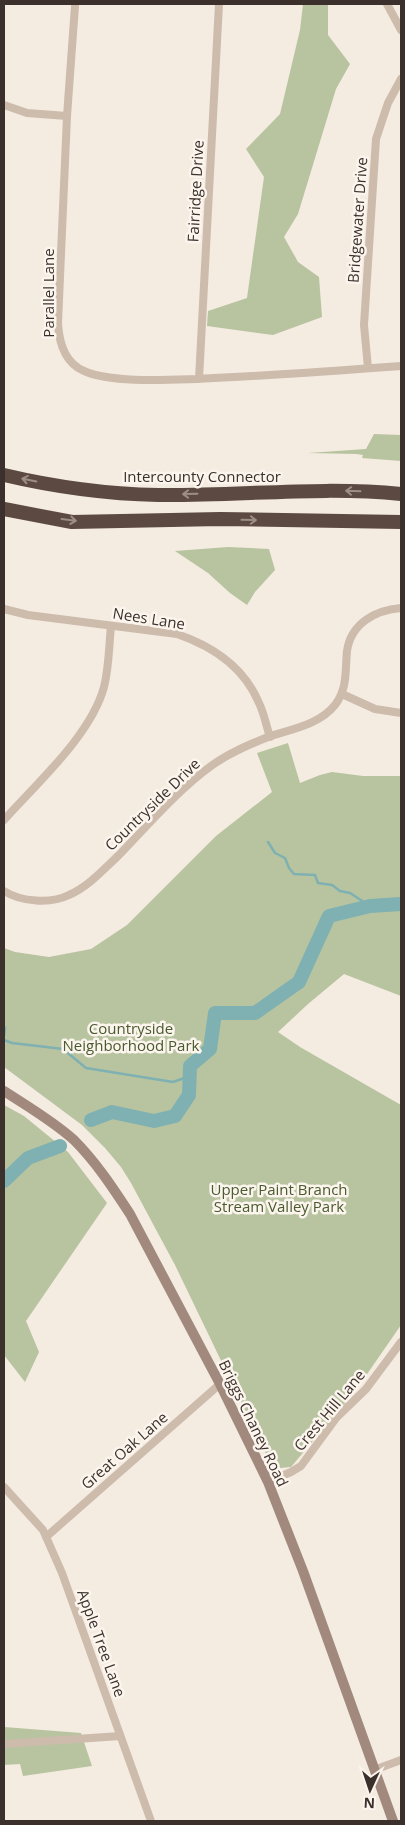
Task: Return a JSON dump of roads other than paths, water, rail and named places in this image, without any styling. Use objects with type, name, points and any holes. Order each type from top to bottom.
[{"type":"highway","name":"Intercounty Connector","points":[[4,475],[29,481],[104,492],[158,495],[344,491],[401,494]]},
{"type":"highway","points":[[4,509],[72,522],[220,519],[401,522]]},
{"type":"main road","name":"Briggs Chaney Road","points":[[4,1091],[32,1108],[72,1139],[94,1162],[130,1214],[220,1384],[268,1482],[304,1571],[393,1821]]},
{"type":"street","name":"Fairridge Drive","points":[[199,379],[219,4]]},
{"type":"street","points":[[387,4],[401,30]]},
{"type":"street","name":"Parallel Lane","points":[[75,6],[67,116],[58,323],[59,337],[69,359],[82,370],[102,377],[163,380],[232,378],[401,366]]},
{"type":"street","name":"Bridgewater Drive","points":[[368,368],[364,325],[376,139],[388,104],[401,79]]},
{"type":"street","points":[[4,105],[27,112],[67,116]]},
{"type":"street","name":"Countryside Drive","points":[[4,891],[27,899],[47,901],[68,896],[89,884],[190,784],[211,766],[240,748],[310,723],[328,714],[342,694],[347,677],[347,650],[356,629],[378,612],[401,608]]},
{"type":"street","name":"Nees Lane","points":[[4,609],[28,615],[177,634],[198,641],[217,652],[237,669],[259,702],[270,736]]},
{"type":"street","points":[[4,820],[65,753],[86,727],[97,708],[104,688],[108,667],[111,626]]},
{"type":"street","points":[[342,694],[374,709],[401,713]]},
{"type":"street","name":"Crest Hill Lane","points":[[268,1482],[301,1466],[337,1417],[366,1389],[401,1342]]},
{"type":"street","name":"Great Oak Lane","points":[[46,1537],[220,1384]]},
{"type":"street","name":"Apple Tree Lane","points":[[4,1487],[43,1530],[62,1573],[151,1821]]},
{"type":"street","points":[[4,1744],[120,1736]]},
{"type":"street","points":[[374,1770],[401,1760]]},
{"type":"waterway","points":[[268,842],[275,853],[285,858],[294,874],[315,875],[318,883],[332,885],[340,891],[350,893],[370,906]]},
{"type":"waterway","points":[[91,1120],[112,1112],[154,1121],[175,1116],[189,1095],[190,1066],[210,1049],[215,1013],[255,1013],[299,982],[329,916],[370,906],[401,904]]},
{"type":"waterway","points":[[4,1027],[4,1036]]},
{"type":"waterway","points":[[4,1040],[12,1043],[63,1049],[86,1068],[173,1082],[190,1076]]},
{"type":"waterway","points":[[4,1181],[28,1158],[60,1146]]},
{"type":"park label","name":"Countryside Neighborhood Park","points":[[131,1036]]},
{"type":"park label","name":"Upper Paint Branch Stream Valley Park","points":[[279,1198]]}]
